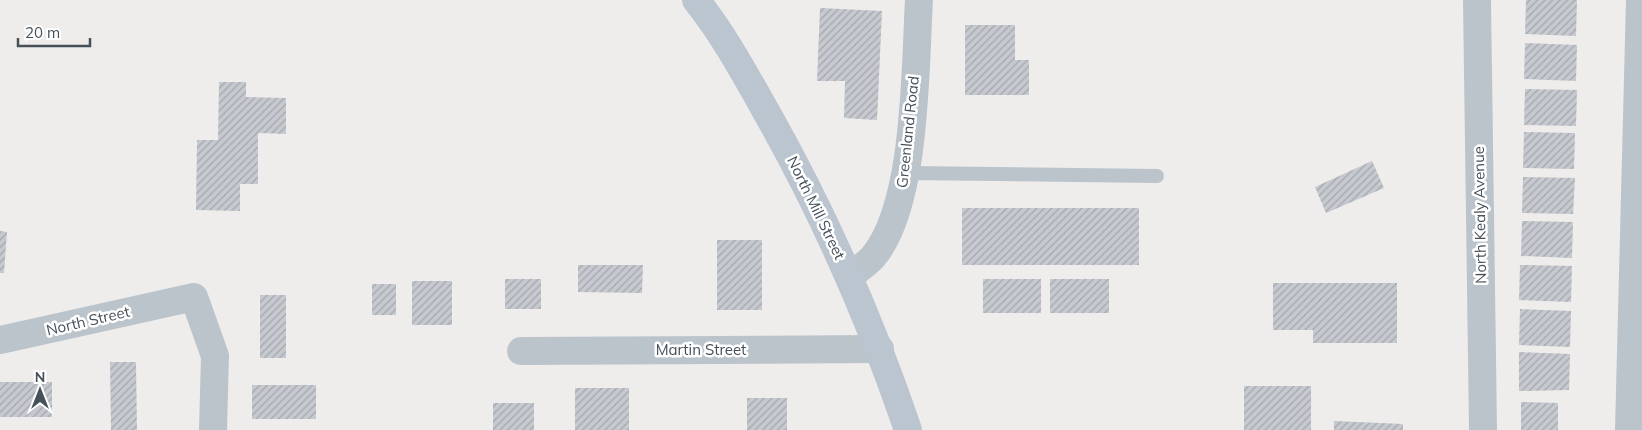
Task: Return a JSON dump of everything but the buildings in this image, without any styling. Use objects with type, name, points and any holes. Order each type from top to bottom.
[{"type":"main road","name":"North Mill Street","points":[[696,0],[707,14],[755,91],[791,155],[850,276],[880,349],[908,430]]},
{"type":"street","name":"Greenland Road","points":[[850,276],[874,256],[894,220],[905,173],[911,131],[919,0]]},
{"type":"street","name":"North Kealy Avenue","points":[[1476,0],[1483,430]]},
{"type":"street","points":[[1629,430],[1640,0]]},
{"type":"street","name":"North Street","points":[[0,340],[194,297],[215,356],[214,430]]},
{"type":"street","name":"Martin Street","points":[[521,351],[880,349]]},
{"type":"lane","points":[[905,173],[1157,176]]}]
